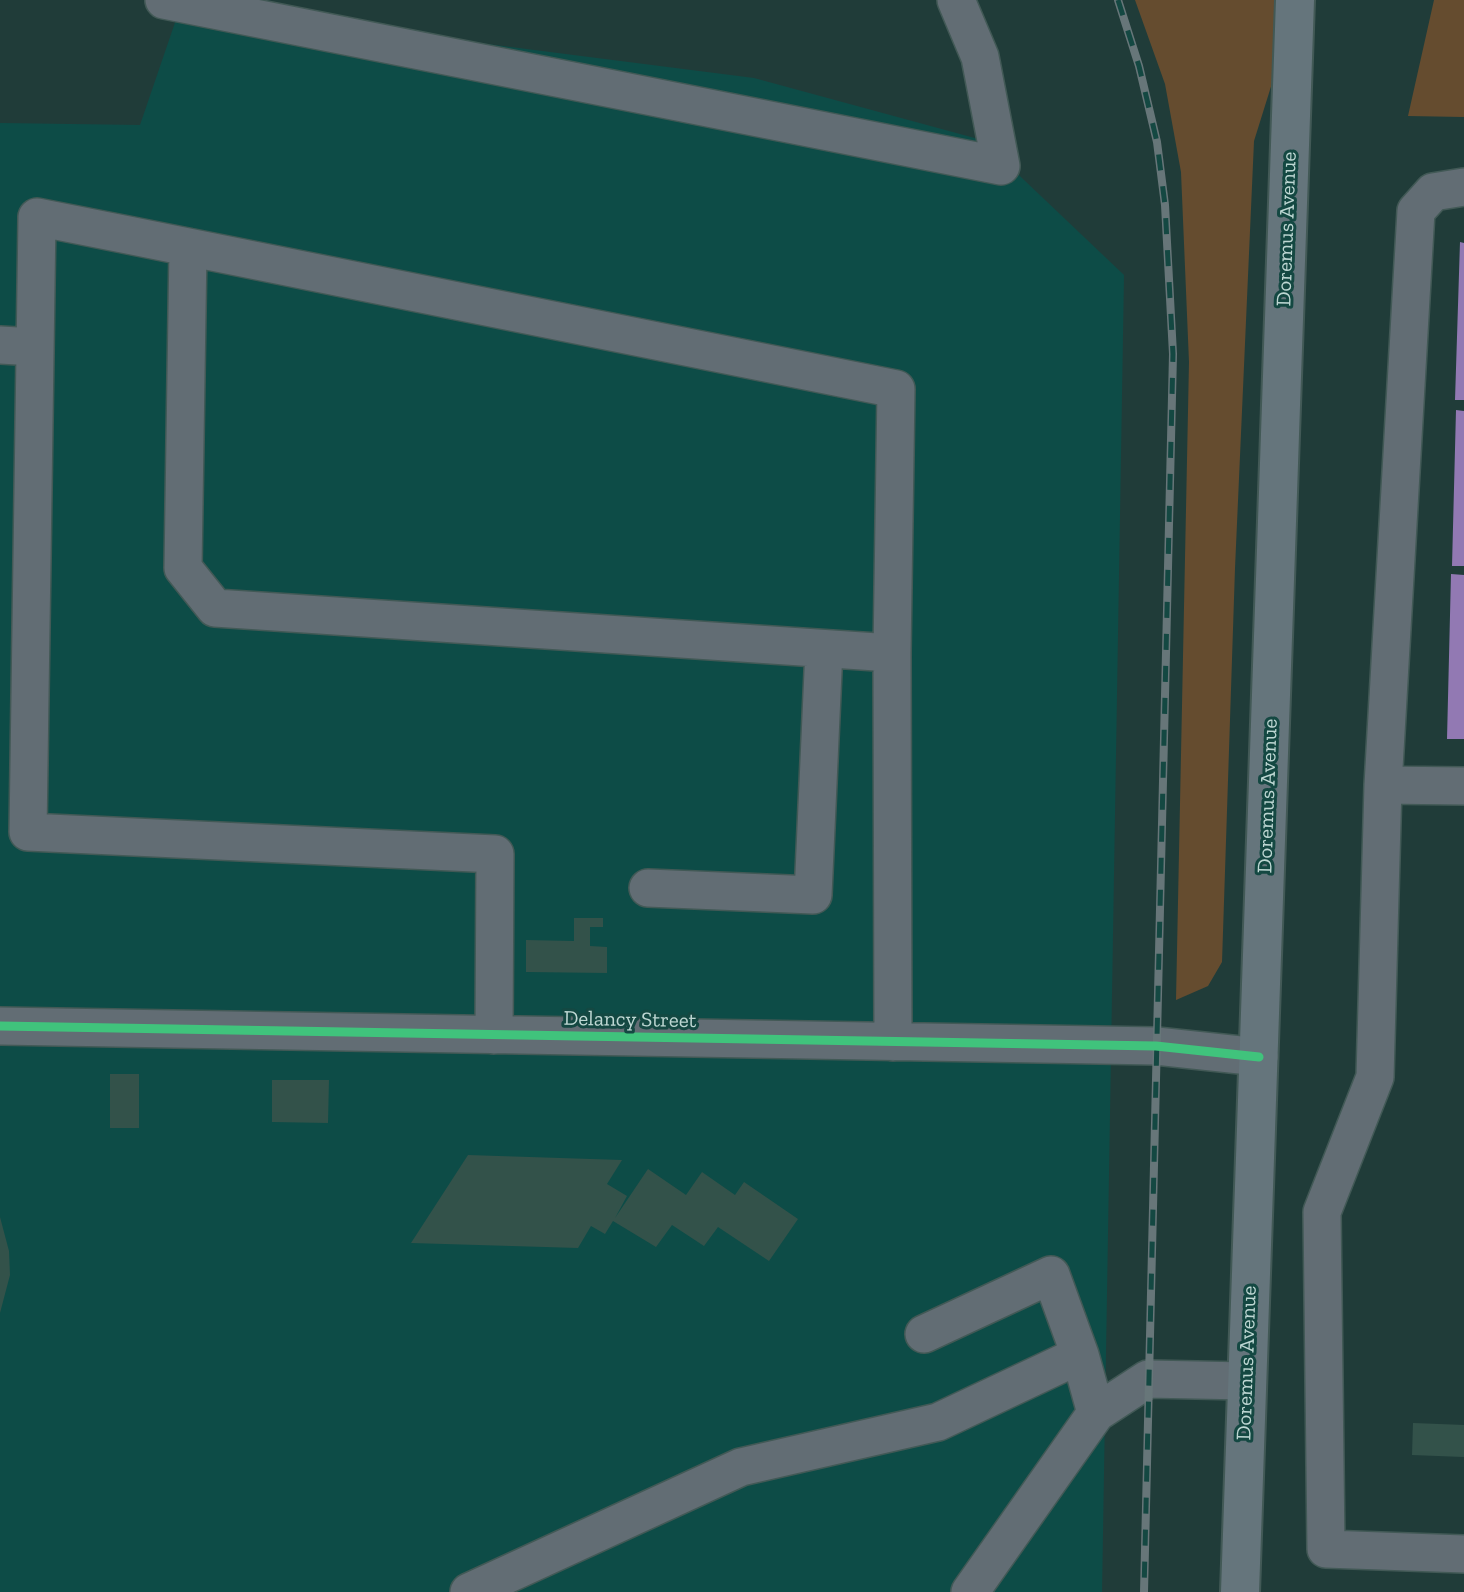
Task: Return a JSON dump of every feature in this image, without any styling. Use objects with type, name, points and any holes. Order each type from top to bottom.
[{"type":"main road","name":"Doremus Avenue","points":[[1240,1592],[1245,1381],[1259,1057],[1295,0]]},
{"type":"street","points":[[164,0],[1001,166],[979,57],[956,0]]},
{"type":"street","points":[[1464,187],[1433,192],[1416,211],[1383,785],[1375,1077],[1322,1212],[1326,1549],[1464,1554]]},
{"type":"street","points":[[494,1035],[495,854],[28,832],[18,346],[37,217],[896,390],[892,653],[893,1042]]},
{"type":"street","points":[[188,247],[183,568],[215,608],[892,653]]},
{"type":"street","points":[[648,888],[813,895],[824,649]]},
{"type":"street","points":[[1383,785],[1464,786]]},
{"type":"street","name":"Delancy Street","points":[[0,1026],[1156,1046],[1259,1057]]},
{"type":"street","points":[[924,1334],[1051,1275],[1080,1355],[1096,1413]]},
{"type":"street","points":[[469,1592],[741,1467],[938,1422],[1080,1355]]},
{"type":"street","points":[[970,1592],[1096,1413],[1148,1379],[1245,1381]]},
{"type":"shaded area","points":[[1135,0],[1298,0],[1254,141],[1235,568],[1222,962],[1208,986],[1176,1000],[1189,362],[1181,172],[1165,84]]},
{"type":"shaded area","points":[[1434,0],[1464,0],[1464,117],[1408,116]]},
{"type":"shaded area","points":[[181,5],[754,78],[982,140],[1124,275],[1102,1592],[0,1592],[0,123],[140,125]]},
{"type":"shaded area","points":[[1460,242],[1464,243],[1464,400],[1455,400]]},
{"type":"shaded area","points":[[1456,410],[1464,411],[1464,566],[1452,566]]},
{"type":"shaded area","points":[[1451,574],[1464,575],[1464,739],[1447,739]]},
{"type":"building","points":[[574,918],[603,918],[603,927],[590,927],[590,946],[607,947],[607,973],[526,972],[526,940],[574,941]]},
{"type":"building","points":[[110,1074],[139,1074],[139,1128],[110,1128]]},
{"type":"building","points":[[272,1080],[329,1080],[328,1123],[272,1122]]},
{"type":"building","points":[[468,1155],[622,1160],[607,1184],[627,1196],[615,1218],[648,1169],[686,1195],[702,1172],[735,1195],[744,1182],[798,1219],[769,1261],[718,1227],[704,1246],[672,1225],[656,1247],[613,1221],[605,1234],[591,1226],[578,1248],[411,1243]]},
{"type":"building","points":[[0,1217],[9,1251],[10,1275],[0,1313]]},
{"type":"building","points":[[1413,1423],[1464,1425],[1464,1457],[1412,1455]]},
{"type":"railway","points":[[1118,0],[1139,66],[1157,142],[1165,205],[1173,354],[1144,1592]]},
{"type":"cycle path","points":[[0,1026],[1156,1046],[1259,1057]]}]
